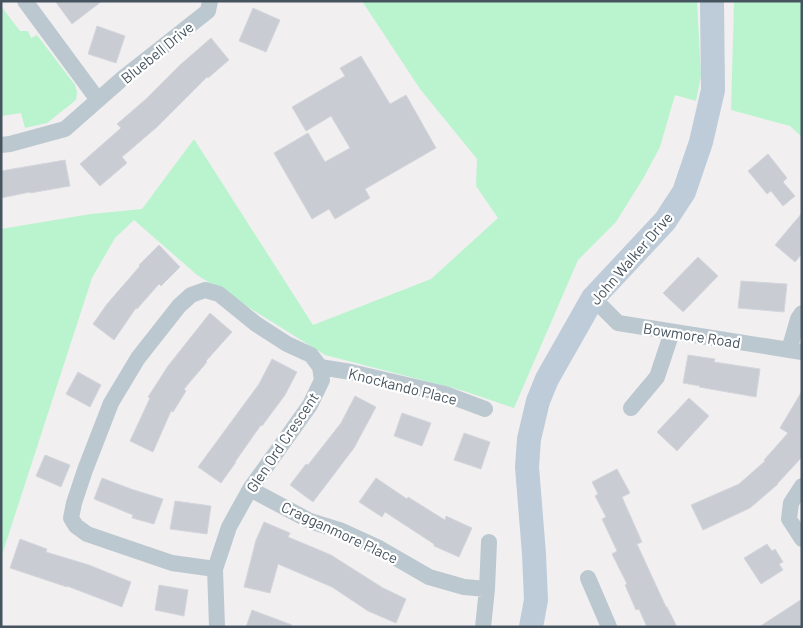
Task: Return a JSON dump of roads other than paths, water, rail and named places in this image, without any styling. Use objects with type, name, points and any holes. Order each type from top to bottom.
[{"type":"street","points":[[25,1],[98,100]]},
{"type":"street","name":"Bluebell Drive","points":[[1,145],[65,129],[123,78],[208,11],[210,1]]},
{"type":"street","name":"John Walker Drive","points":[[531,627],[536,600],[526,466],[529,440],[538,401],[547,379],[593,298],[665,220],[684,192],[701,142],[713,90],[712,1]]},
{"type":"street","points":[[217,627],[214,569],[172,563],[87,534],[76,526],[71,518],[85,470],[111,403],[138,358],[178,306],[191,295],[205,290],[218,294],[256,324],[287,344],[311,355],[320,367]]},
{"type":"street","name":"Bowmore Road","points":[[593,298],[618,323],[795,351]]},
{"type":"street","points":[[795,351],[798,319],[802,313]]},
{"type":"street","points":[[631,408],[657,377],[672,332]]},
{"type":"street","name":"Knockando Place","points":[[320,367],[351,372],[445,394],[485,409]]},
{"type":"street","name":"Glen Ord Crescent","points":[[214,569],[229,527],[250,489],[310,405],[322,380],[320,367]]},
{"type":"street","points":[[802,486],[791,503],[789,519],[802,539]]},
{"type":"street","name":"Cragganmore Place","points":[[250,489],[310,521],[342,531],[377,547],[428,577],[464,587],[487,589]]},
{"type":"street","points":[[483,627],[489,542]]},
{"type":"street","points":[[588,578],[604,625]]}]
